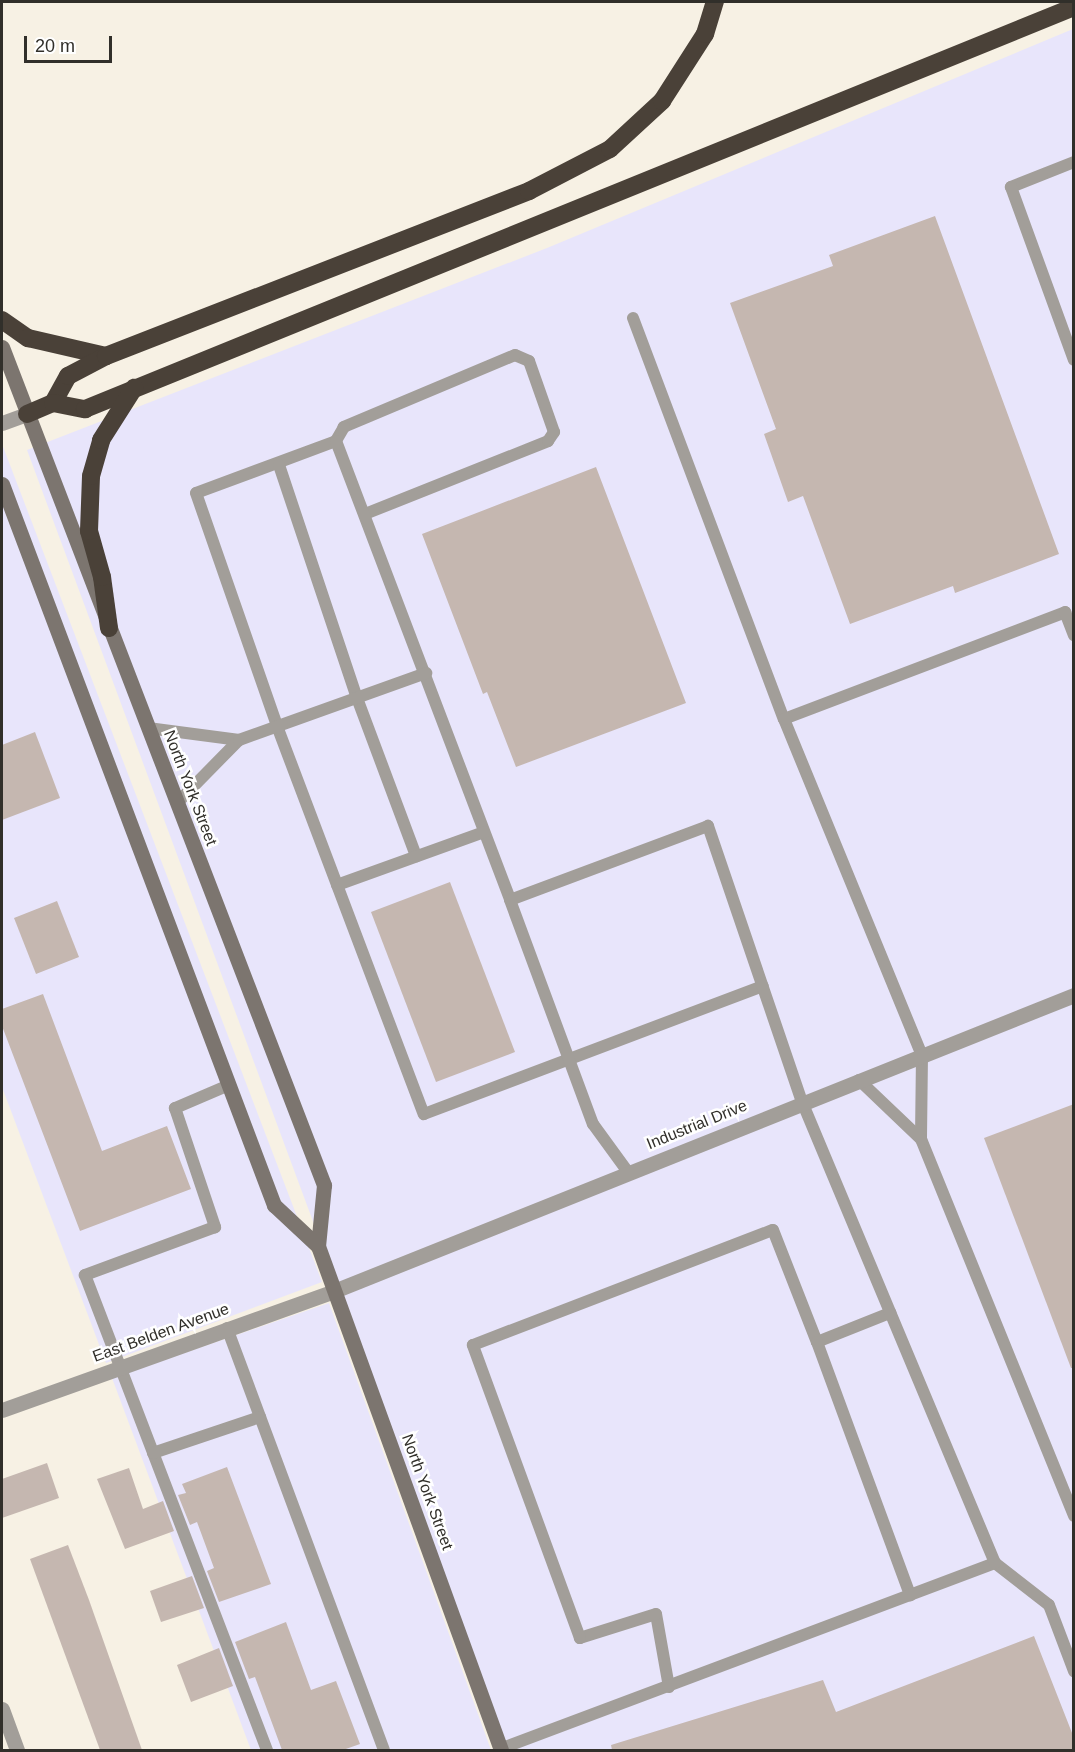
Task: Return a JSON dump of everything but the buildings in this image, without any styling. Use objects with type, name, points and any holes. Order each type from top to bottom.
[{"type":"highway","points":[[53,403],[68,376],[106,356],[529,192],[610,149],[662,101],[705,34],[716,2]]},
{"type":"highway","points":[[27,414],[53,403],[85,409],[1074,7]]},
{"type":"highway","points":[[2,320],[28,338],[106,356]]},
{"type":"highway","points":[[109,628],[102,578],[89,531],[91,476],[101,440],[134,388]]},
{"type":"main road","name":"North York Street","points":[[2,347],[324,1185],[318,1246],[501,1750]]},
{"type":"main road","name":"North York Street","points":[[2,484],[274,1205],[318,1246]]},
{"type":"street","points":[[2,423],[27,414]]},
{"type":"street","name":"Industrial Drive","points":[[334,1291],[1074,995]]},
{"type":"street","name":"East Belden Avenue","points":[[2,1410],[334,1291]]},
{"type":"street","points":[[2,1709],[17,1750]]},
{"type":"lane","points":[[1074,162],[1011,187],[1074,360]]},
{"type":"lane","points":[[633,318],[784,719],[922,1055],[921,1139],[1074,1516]]},
{"type":"lane","points":[[365,514],[548,441],[555,432],[529,361],[515,355],[344,427],[336,441],[279,465],[196,493],[278,726],[424,1114],[763,986]]},
{"type":"lane","points":[[336,441],[426,674],[593,1124],[628,1172]]},
{"type":"lane","points":[[279,465],[357,698],[416,856]]},
{"type":"lane","points":[[784,719],[1065,612],[1074,635]]},
{"type":"lane","points":[[177,803],[239,740],[426,674]]},
{"type":"lane","points":[[148,728],[239,740]]},
{"type":"lane","points":[[510,900],[708,826],[802,1102],[995,1563],[1049,1605],[1074,1671]]},
{"type":"lane","points":[[337,885],[484,832]]},
{"type":"lane","points":[[859,1080],[921,1139]]},
{"type":"lane","points":[[229,1086],[175,1108],[214,1227],[85,1275],[267,1750]]},
{"type":"lane","points":[[669,1687],[656,1614],[580,1638],[473,1345],[773,1230],[817,1342],[910,1596]]},
{"type":"lane","points":[[817,1342],[890,1313]]},
{"type":"lane","points":[[227,1328],[384,1750]]},
{"type":"lane","points":[[153,1453],[260,1417]]},
{"type":"lane","points":[[501,1750],[995,1563]]},
{"type":"shaded area","points":[[1073,29],[1073,1750],[509,1750],[27,450],[547,248]]},
{"type":"shaded area","points":[[2,444],[322,1282],[106,1363],[2,1087]]},
{"type":"shaded area","points":[[329,1303],[491,1750],[251,1750],[112,1378]]}]
